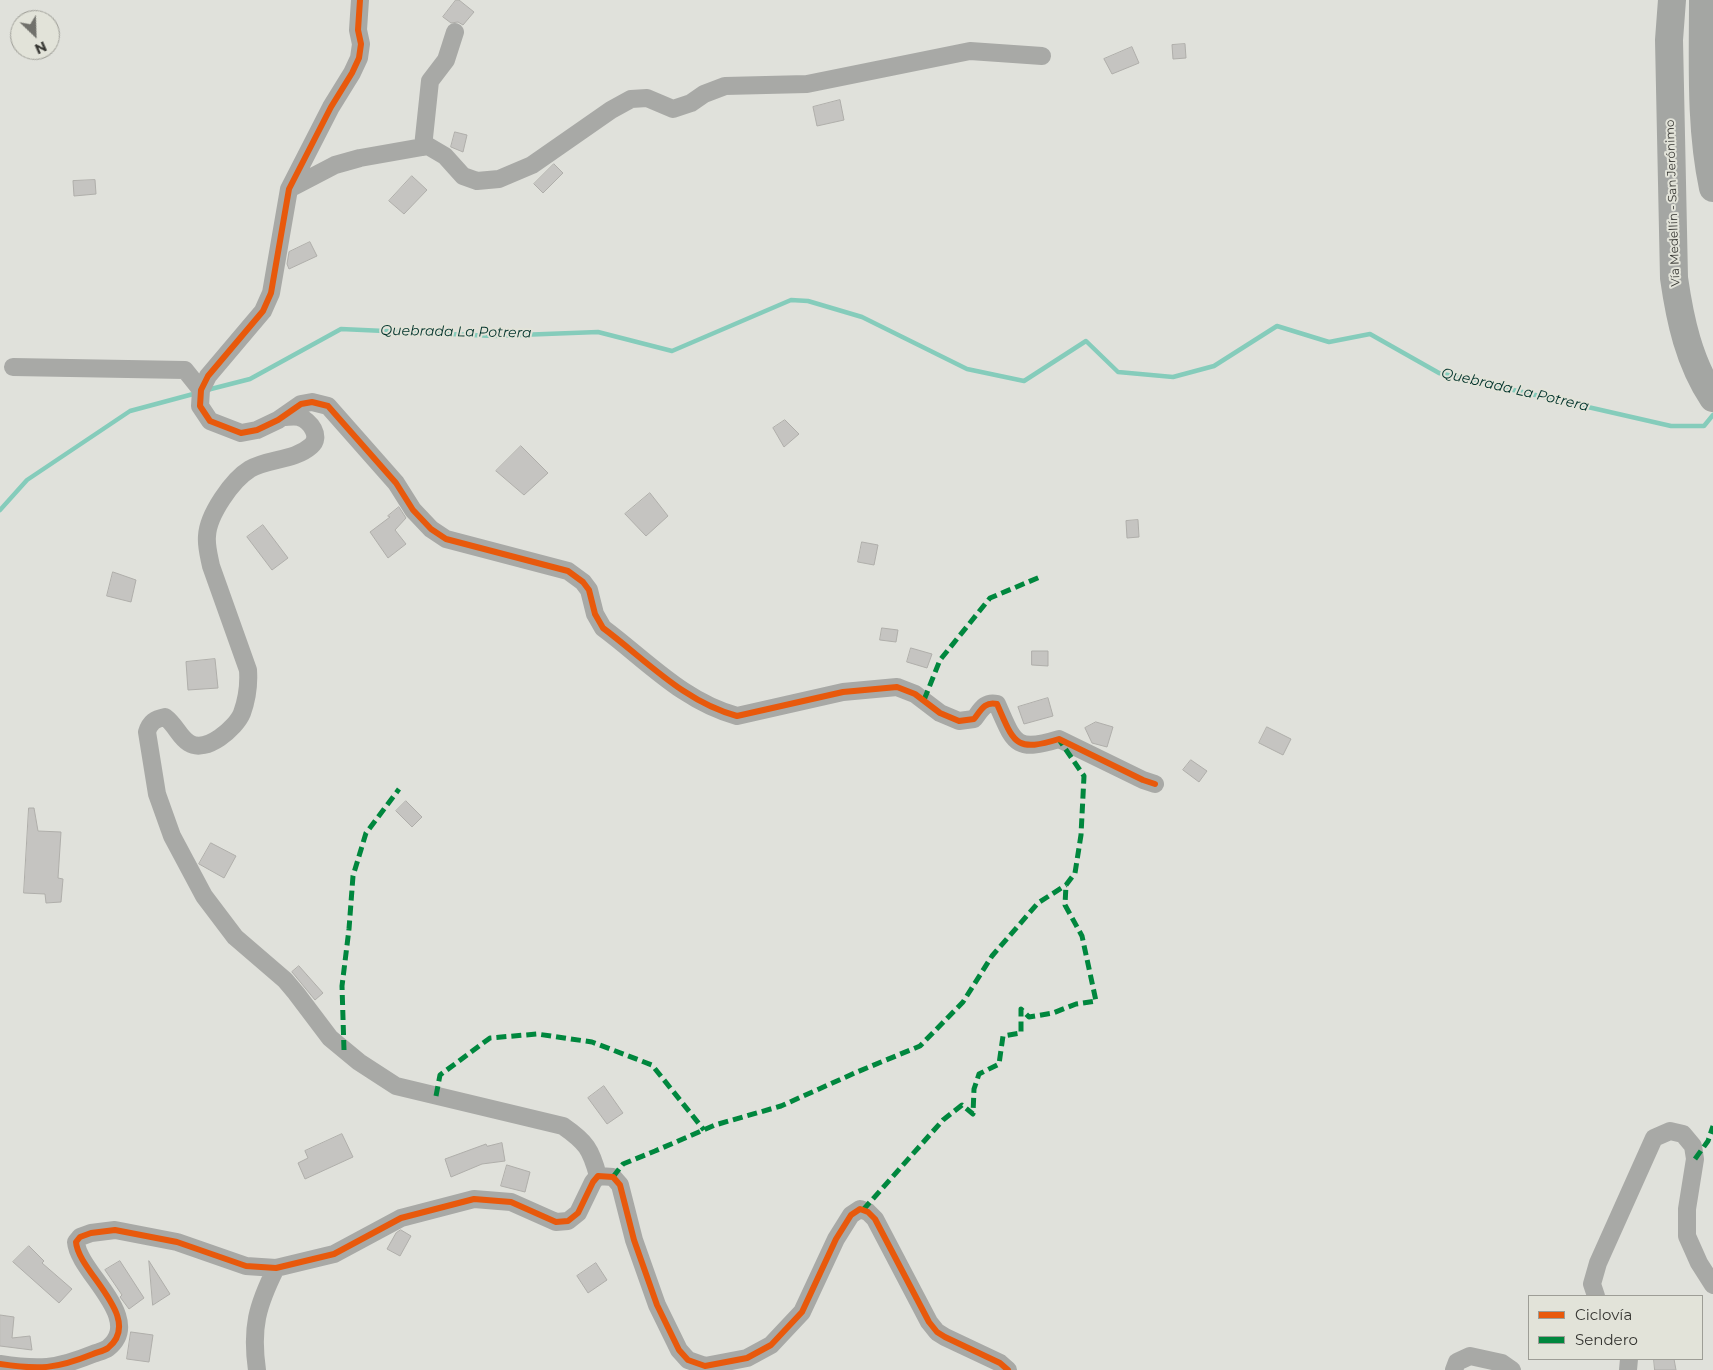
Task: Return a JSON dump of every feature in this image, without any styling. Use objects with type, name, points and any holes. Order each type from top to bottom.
[{"type":"highway","name":"Vía Medellín - San Jerónimo","points":[[1672,0],[1669,40],[1674,278],[1679,315],[1691,355],[1713,398]]},
{"type":"highway","points":[[1703,0],[1702,94],[1707,157],[1713,188]]},
{"type":"street","points":[[201,398],[208,376],[263,311],[271,293],[289,190],[331,107],[359,58],[361,44],[358,30],[360,0]]},
{"type":"street","points":[[424,147],[430,81],[446,60],[456,32]]},
{"type":"street","points":[[289,190],[335,165],[360,158],[428,146],[445,156],[463,176],[477,181],[499,179],[532,165],[612,110],[631,100],[647,98],[673,108],[691,103],[704,94],[725,86],[807,84],[909,65],[970,51],[1042,56]]},
{"type":"street","points":[[13,367],[185,370],[201,398],[210,421],[241,433],[257,430],[284,417],[301,404],[312,402],[328,406],[396,483],[414,510],[431,529],[446,539],[568,571],[583,582],[589,590],[595,614],[603,628],[694,699],[722,712],[737,716],[842,692],[897,687],[915,694],[940,713],[959,721],[974,719],[985,705],[990,703],[997,704],[1011,736],[1022,744],[1039,745],[1059,739],[1155,784]]},
{"type":"street","points":[[284,417],[298,416],[310,423],[316,438],[314,442],[302,452],[250,469],[222,499],[207,534],[207,549],[211,566],[248,670],[248,683],[241,714],[228,732],[214,741],[199,747],[188,743],[173,722],[165,717],[155,719],[146,732],[157,794],[172,836],[204,896],[234,937],[285,980],[330,1038],[359,1062],[396,1086],[563,1126],[580,1139],[589,1150],[598,1176]]},
{"type":"street","points":[[1596,1295],[1592,1284],[1598,1263],[1654,1138],[1670,1131],[1683,1134],[1693,1146],[1695,1159],[1687,1209],[1687,1236],[1699,1263],[1713,1285]]},
{"type":"street","points":[[0,1364],[30,1368],[56,1367],[107,1349],[118,1334],[119,1318],[102,1288],[76,1251],[76,1242],[80,1237],[91,1233],[115,1230],[177,1242],[246,1266],[276,1268],[334,1254],[401,1218],[474,1199],[510,1202],[556,1222],[568,1221],[578,1213],[593,1182],[598,1176]]},
{"type":"street","points":[[598,1176],[613,1177],[620,1185],[634,1240],[656,1305],[679,1350],[688,1360],[705,1366],[747,1358],[771,1346],[802,1312],[836,1239],[851,1215],[860,1209],[868,1212],[875,1219],[929,1322],[937,1332],[1000,1363],[1008,1370]]},
{"type":"street","points":[[258,1370],[254,1339],[255,1320],[264,1292],[276,1268]]},
{"type":"street","points":[[1454,1370],[1457,1362],[1470,1356],[1502,1363],[1512,1370]]},
{"type":"building","points":[[456,0],[459,0],[474,12],[463,25],[458,22],[451,23],[443,17]]},
{"type":"building","points":[[1185,44],[1186,58],[1173,59],[1172,45]]},
{"type":"building","points":[[1132,47],[1139,63],[1112,74],[1104,59]]},
{"type":"building","points":[[840,100],[844,120],[817,126],[813,107]]},
{"type":"building","points":[[455,132],[467,135],[463,152],[451,147]]},
{"type":"building","points":[[554,164],[563,173],[543,193],[534,184]]},
{"type":"building","points":[[412,176],[427,190],[404,214],[389,201]]},
{"type":"building","points":[[95,180],[96,194],[74,196],[73,181]]},
{"type":"building","points":[[310,242],[317,256],[289,269],[287,264],[289,252]]},
{"type":"building","points":[[785,420],[799,434],[784,447],[773,428]]},
{"type":"building","points":[[521,446],[548,473],[524,495],[496,471]]},
{"type":"building","points":[[650,493],[668,516],[646,536],[625,514]]},
{"type":"building","points":[[399,507],[406,518],[395,530],[406,544],[388,558],[370,532],[390,517],[388,516]]},
{"type":"building","points":[[1138,520],[1139,537],[1127,538],[1126,521]]},
{"type":"building","points":[[263,525],[288,558],[272,570],[247,537]]},
{"type":"building","points":[[862,542],[878,545],[874,565],[858,562]]},
{"type":"building","points":[[113,572],[136,580],[131,602],[107,596]]},
{"type":"building","points":[[882,628],[898,630],[896,642],[880,640]]},
{"type":"building","points":[[911,648],[932,654],[927,668],[907,662]]},
{"type":"building","points":[[1032,651],[1048,651],[1048,666],[1032,665]]},
{"type":"building","points":[[215,659],[218,688],[188,690],[186,662]]},
{"type":"building","points":[[1048,698],[1053,716],[1024,724],[1018,707]]},
{"type":"building","points":[[1096,722],[1113,727],[1107,747],[1092,743],[1085,728]]},
{"type":"building","points":[[1267,727],[1291,739],[1283,755],[1259,743]]},
{"type":"building","points":[[1191,760],[1207,771],[1199,782],[1183,770]]},
{"type":"building","points":[[406,801],[422,817],[412,827],[396,811]]},
{"type":"building","points":[[29,808],[34,808],[38,831],[61,832],[58,878],[63,879],[61,902],[46,903],[45,894],[24,893]]},
{"type":"building","points":[[211,843],[236,856],[224,878],[199,864]]},
{"type":"building","points":[[299,966],[323,993],[315,1000],[292,972]]},
{"type":"building","points":[[604,1086],[623,1113],[607,1124],[588,1098]]},
{"type":"building","points":[[342,1134],[353,1157],[305,1179],[298,1163],[308,1158],[305,1151]]},
{"type":"building","points":[[502,1143],[505,1161],[482,1164],[451,1177],[445,1159],[486,1144],[487,1146]]},
{"type":"building","points":[[507,1165],[530,1172],[525,1192],[501,1186]]},
{"type":"building","points":[[401,1230],[411,1236],[400,1256],[387,1249],[396,1233]]},
{"type":"building","points":[[29,1246],[44,1261],[42,1263],[72,1289],[59,1303],[13,1262]]},
{"type":"building","points":[[120,1261],[144,1298],[129,1309],[105,1270]]},
{"type":"building","points":[[149,1261],[170,1294],[153,1305]]},
{"type":"building","points":[[596,1263],[607,1280],[588,1293],[577,1276]]},
{"type":"building","points":[[0,1315],[14,1317],[12,1338],[30,1336],[32,1350],[0,1346]]},
{"type":"building","points":[[131,1332],[153,1335],[149,1362],[127,1359]]},
{"type":"building","points":[[1654,1360],[1674,1360],[1676,1370],[1655,1370]]},
{"type":"waterway","name":"Quebrada La Potrera","points":[[207,390],[250,379],[341,329],[493,336],[598,332],[672,351],[791,300],[808,301],[862,317],[967,369],[1024,381],[1086,341],[1118,372],[1173,377],[1214,366],[1277,326],[1329,342],[1370,334],[1439,373],[1671,426],[1704,426],[1713,415]]},
{"type":"waterway","name":"Quebrada La Potrera","points":[[0,510],[27,480],[130,411],[197,393]]},
{"type":"marked path","points":[[924,700],[940,660],[990,598],[1040,577]]},
{"type":"marked path","points":[[863,1210],[943,1120],[962,1105],[973,1114],[974,1089],[979,1074],[999,1064],[1003,1036],[1021,1033],[1021,1009],[1029,1017],[1053,1013],[1076,1004],[1096,1001],[1082,936],[1065,905],[1066,885],[1075,873],[1081,835],[1084,776],[1060,741]]},
{"type":"marked path","points":[[344,1050],[342,986],[353,876],[366,833],[399,789]]},
{"type":"marked path","points":[[613,1177],[623,1164],[715,1125],[781,1106],[920,1046],[963,1002],[992,956],[1038,903],[1066,885]]},
{"type":"marked path","points":[[436,1096],[440,1075],[490,1038],[537,1034],[592,1042],[652,1065],[704,1130]]},
{"type":"marked path","points":[[1695,1159],[1708,1141],[1713,1126]]},
{"type":"cycle path","points":[[360,0],[358,30],[361,44],[359,58],[331,107],[289,189],[271,293],[263,311],[208,376],[201,390],[200,406],[210,421],[241,433],[257,430],[278,420],[301,404],[312,402],[328,406],[396,483],[413,510],[431,529],[446,539],[568,571],[583,582],[589,590],[595,614],[603,628],[666,679],[718,710],[737,716],[843,692],[897,687],[915,694],[940,713],[959,721],[974,719],[986,705],[993,703],[997,704],[1012,735],[1018,741],[1033,745],[1059,739],[1155,784]]},
{"type":"cycle path","points":[[0,1364],[47,1367],[68,1363],[105,1350],[117,1336],[119,1323],[115,1309],[79,1254],[76,1242],[80,1237],[91,1233],[115,1230],[177,1242],[246,1266],[276,1268],[334,1254],[401,1218],[474,1199],[511,1202],[556,1222],[568,1221],[578,1213],[593,1182],[598,1176],[613,1177],[620,1185],[634,1240],[657,1305],[679,1350],[688,1360],[705,1366],[747,1358],[771,1345],[802,1312],[836,1239],[851,1215],[860,1209],[868,1212],[875,1219],[929,1322],[937,1332],[1000,1363],[1008,1370]]}]
